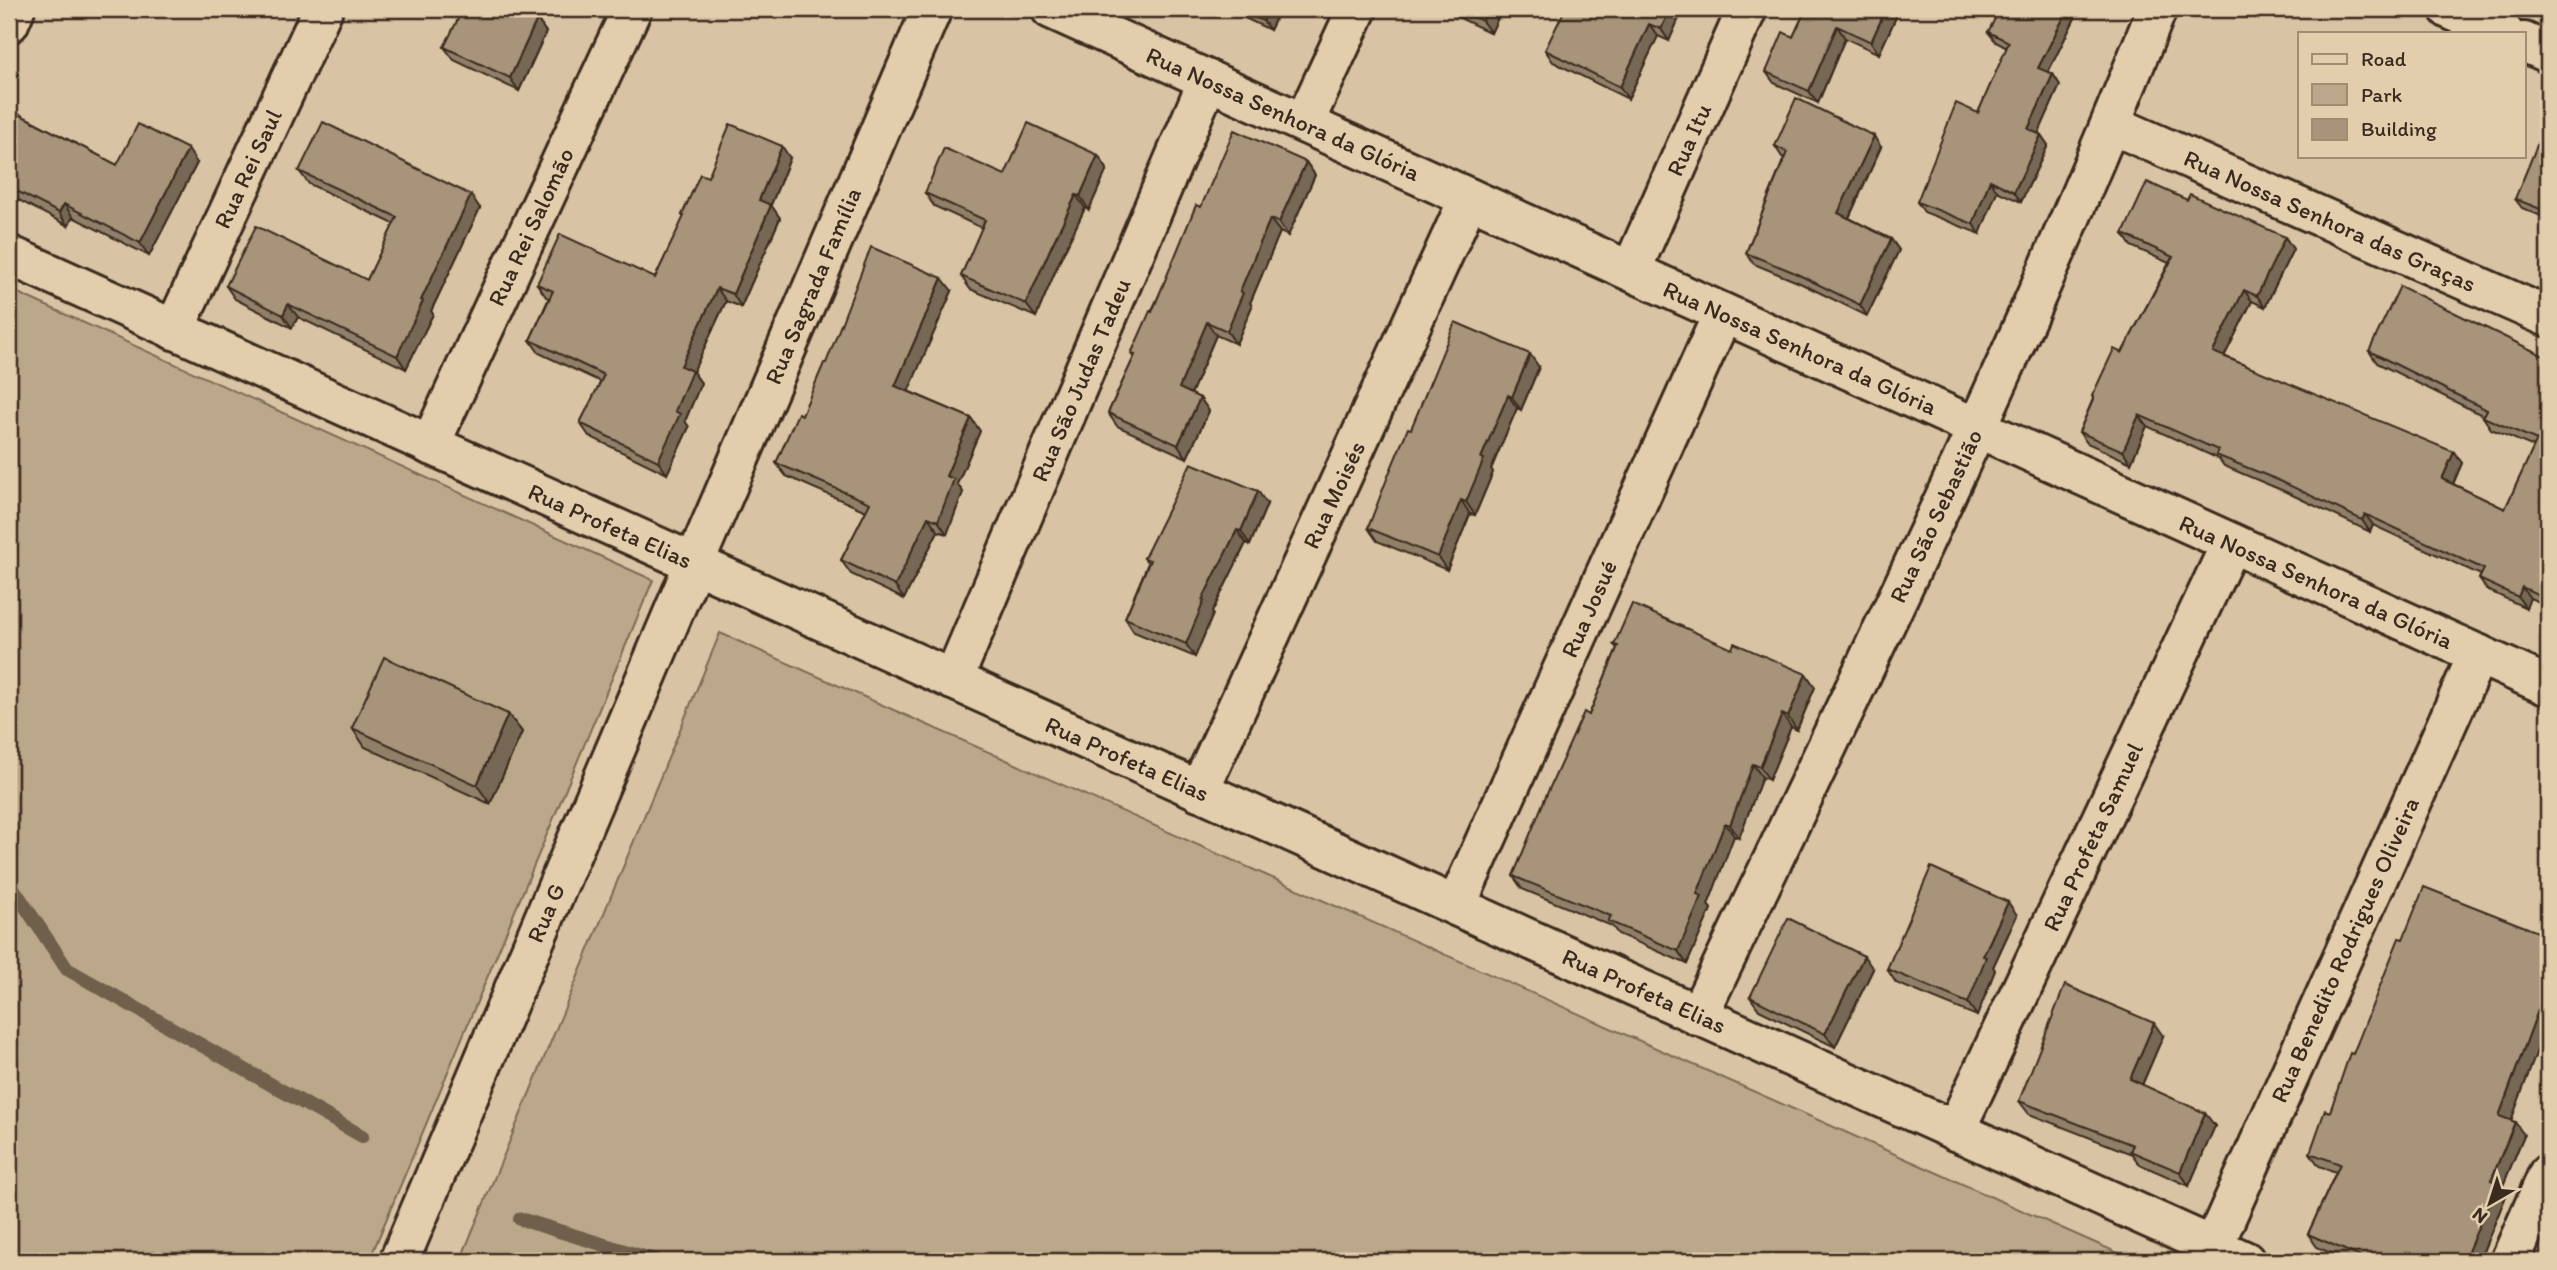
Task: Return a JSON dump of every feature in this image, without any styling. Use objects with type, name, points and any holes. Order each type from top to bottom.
[{"type":"street","points":[[9,23],[15,9]]},
{"type":"street","name":"Rua Rei Saul","points":[[174,330],[323,9]]},
{"type":"street","name":"Rua Rei Salomão","points":[[430,445],[632,9]]},
{"type":"street","name":"Rua Sagrada Família","points":[[694,564],[932,9]]},
{"type":"street","name":"Rua Nossa Senhora da Glória","points":[[1051,9],[2548,686]]},
{"type":"street","points":[[1304,123],[1357,9]]},
{"type":"street","name":"Rua Itu","points":[[1630,271],[1747,9]]},
{"type":"street","name":"Rua São Sebastião","points":[[1698,1016],[1978,429],[2111,124],[2157,9]]},
{"type":"street","points":[[2449,9],[2502,32]]},
{"type":"street","points":[[2526,43],[2548,53]]},
{"type":"street","name":"Rua São Judas Tadeu","points":[[953,680],[1208,80]]},
{"type":"street","name":"Rua Nossa Senhora das Graças","points":[[2111,124],[2548,317]]},
{"type":"street","name":"Rua Moisés","points":[[1199,791],[1469,198]]},
{"type":"street","name":"Rua Profeta Elias","points":[[9,256],[2229,1254]]},
{"type":"street","name":"Rua Josué","points":[[1455,906],[1723,313]]},
{"type":"street","name":"Rua Profeta Samuel","points":[[1955,1131],[2231,543]]},
{"type":"street","name":"Rua G","points":[[399,1261],[694,564]]},
{"type":"street","name":"Rua Benedito Rodrigues Oliveira","points":[[2229,1254],[2478,654]]},
{"type":"street","points":[[2510,1261],[2548,1174]]},
{"type":"green space","points":[[9,289],[653,580],[369,1261],[9,1261]]},
{"type":"green space","points":[[720,633],[2136,1261],[460,1261]]},
{"type":"building","points":[[463,9],[515,9],[537,19],[510,78],[444,47]]},
{"type":"building","points":[[1238,9],[1269,9],[1263,21]]},
{"type":"building","points":[[1457,9],[1488,9],[1482,21]]},
{"type":"building","points":[[1565,9],[1586,9],[1602,16],[1605,9],[1670,9],[1661,29],[1649,24],[1620,87],[1545,50]]},
{"type":"building","points":[[1806,9],[1886,9],[1871,42],[1837,26],[1809,91],[1766,72],[1783,32],[1793,37]]},
{"type":"building","points":[[2000,9],[2068,9],[2038,68],[2053,74],[2028,129],[2041,135],[2014,192],[1990,180],[1973,224],[1917,202],[1956,103],[1978,113],[2009,42],[1988,32]]},
{"type":"building","points":[[1796,98],[1874,136],[1838,213],[1891,239],[1860,305],[1793,272],[1746,253],[1787,152],[1775,146]]},
{"type":"building","points":[[9,109],[117,165],[138,124],[188,149],[140,243],[64,204],[59,213],[9,187]]},
{"type":"building","points":[[323,122],[471,195],[397,356],[288,304],[283,315],[226,286],[256,226],[367,280],[397,217],[299,171]]},
{"type":"building","points":[[1028,123],[1098,155],[1080,196],[1076,195],[1026,304],[961,276],[985,220],[925,193],[944,148],[1005,175]]},
{"type":"building","points":[[730,124],[782,146],[759,200],[771,205],[733,294],[717,288],[681,366],[692,371],[675,411],[680,414],[658,461],[580,423],[604,375],[530,340],[553,291],[537,284],[560,234],[655,278],[700,174],[708,177]]},
{"type":"building","points":[[1234,130],[1306,162],[1279,222],[1270,219],[1240,291],[1243,293],[1227,331],[1207,322],[1179,388],[1200,398],[1178,445],[1108,413],[1135,355],[1131,354],[1150,311],[1152,312],[1196,205],[1201,207]]},
{"type":"building","points":[[2542,133],[2548,136],[2548,212],[2515,199]]},
{"type":"building","points":[[2147,182],[2187,200],[2190,194],[2285,237],[2257,296],[2244,290],[2213,352],[2454,452],[2442,479],[2505,509],[2537,440],[2483,417],[2487,410],[2369,351],[2400,286],[2548,358],[2548,599],[2522,587],[2518,597],[2479,579],[2484,569],[2365,514],[2362,520],[2278,480],[2216,455],[2218,450],[2139,415],[2123,451],[2079,432],[2114,349],[2122,353],[2173,257],[2123,234]]},
{"type":"building","points":[[871,247],[942,278],[895,386],[971,418],[946,476],[954,479],[938,521],[928,517],[895,586],[841,560],[870,503],[776,463],[798,413],[802,415],[826,363]]},
{"type":"building","points":[[1455,322],[1530,354],[1512,397],[1508,395],[1481,458],[1484,459],[1466,502],[1461,500],[1438,557],[1368,528]]},
{"type":"building","points":[[1191,463],[1258,491],[1241,531],[1237,530],[1202,600],[1204,601],[1186,644],[1125,618],[1150,560],[1144,558]]},
{"type":"building","points":[[1632,604],[1732,649],[1734,643],[1806,674],[1788,717],[1782,714],[1760,767],[1753,764],[1730,825],[1725,823],[1697,894],[1702,896],[1678,951],[1608,921],[1611,916],[1513,876],[1584,712],[1589,715],[1618,646],[1614,645]]},
{"type":"building","points":[[384,657],[508,714],[477,785],[352,728]]},
{"type":"building","points":[[1931,867],[2008,902],[1983,956],[1986,957],[1968,1003],[1887,969]]},
{"type":"building","points":[[2424,887],[2548,936],[2548,996],[2544,994],[2499,1116],[2515,1122],[2491,1180],[2497,1183],[2464,1261],[2370,1261],[2308,1234],[2340,1164],[2310,1153],[2325,1110],[2330,1112],[2350,1053],[2353,1054],[2399,938],[2403,939]]},
{"type":"building","points":[[1788,918],[1864,956],[1825,1034],[1750,997]]},
{"type":"building","points":[[2065,985],[2154,1023],[2130,1079],[2205,1113],[2180,1172],[2130,1151],[2133,1145],[2019,1101]]},
{"type":"waterway","points":[[9,882],[67,969],[362,1136]]},
{"type":"waterway","points":[[520,1219],[657,1261]]}]
